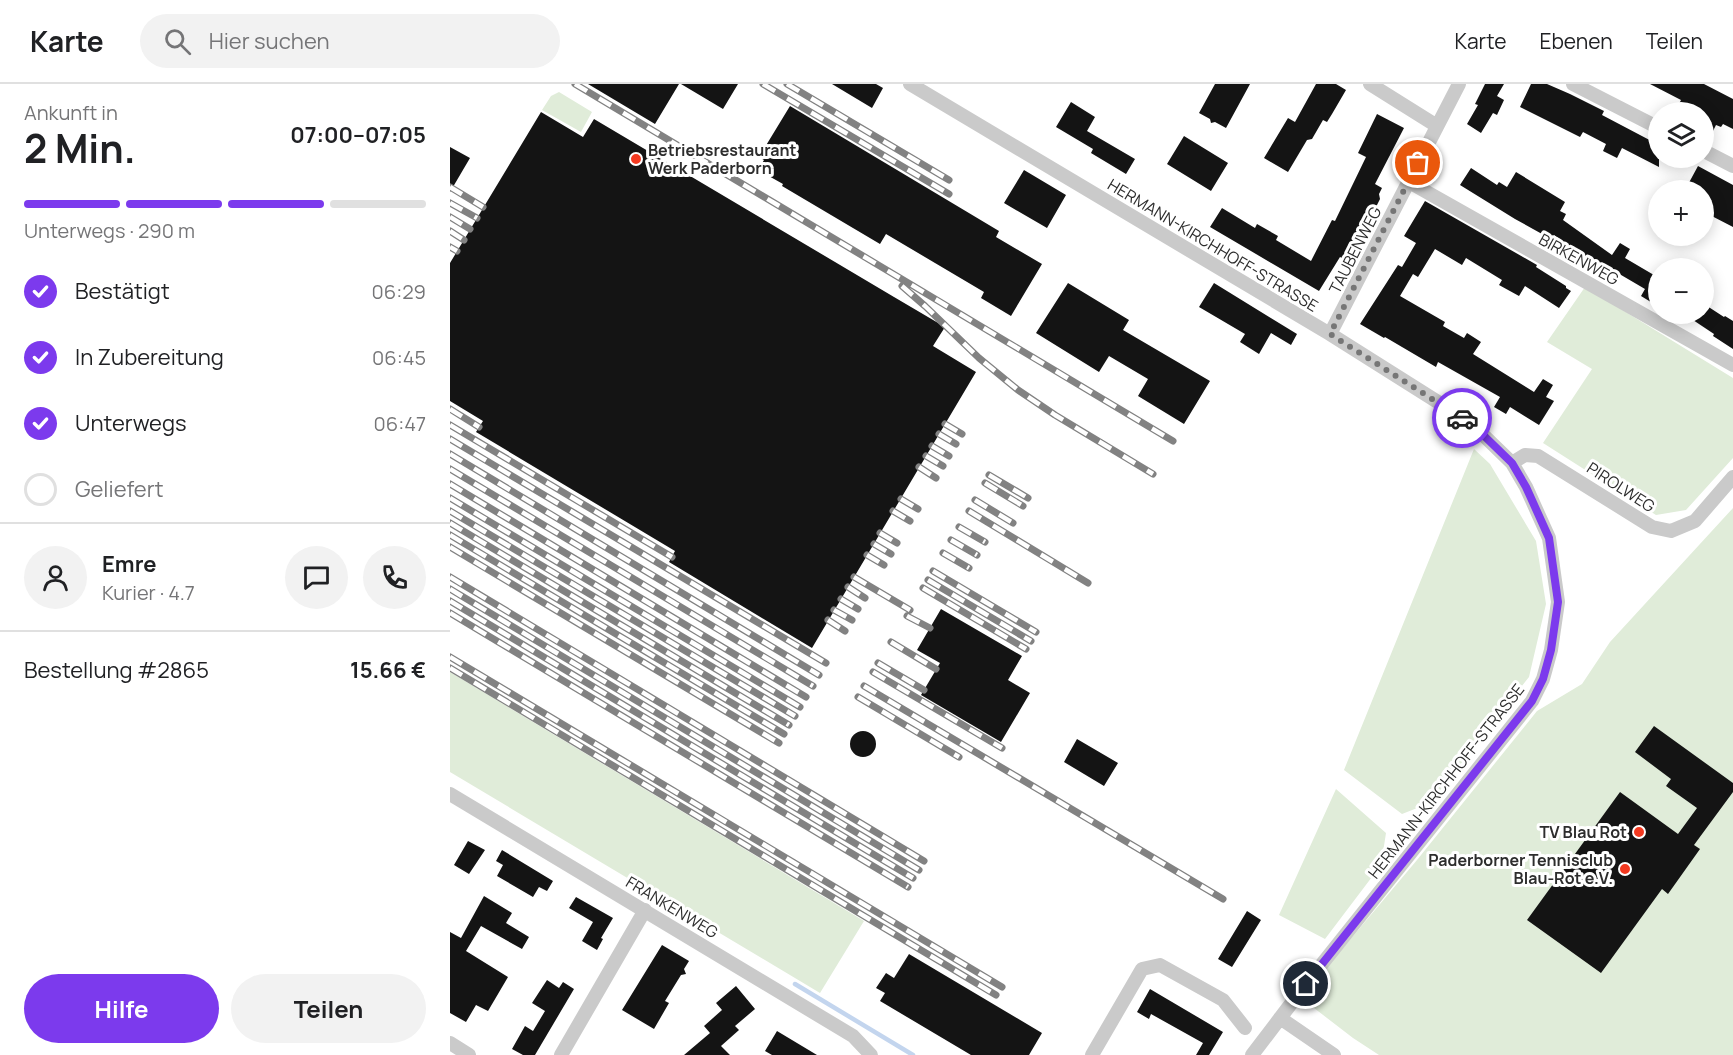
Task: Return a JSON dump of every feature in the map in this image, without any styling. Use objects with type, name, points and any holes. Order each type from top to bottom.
[{"type":"street","name":"HERMANN-KIRCHHOFF-STRASSE","points":[[910,84],[931,89],[1330,334],[1476,428],[1512,463],[1526,487],[1549,538],[1558,602],[1551,650],[1543,679],[1532,701],[1252,1055]]},
{"type":"street","points":[[1370,84],[1437,126]]},
{"type":"street","name":"TAUBENWEG","points":[[1330,334],[1459,84]]},
{"type":"street","points":[[1573,84],[1648,122]]},
{"type":"street","points":[[1714,156],[1733,166]]},
{"type":"street","name":"BIRKENWEG","points":[[1409,182],[1733,365]]},
{"type":"street","name":"PIROLWEG","points":[[1512,463],[1525,455],[1538,456],[1652,527],[1671,531],[1695,521],[1733,477]]},
{"type":"street","name":"FRANKENWEG","points":[[450,794],[854,1036],[871,1055]]},
{"type":"street","points":[[561,1055],[645,910]]},
{"type":"street","points":[[1092,1055],[1142,969],[1160,965],[1223,1000],[1245,1028]]},
{"type":"street","points":[[1280,1018],[1334,1055]]},
{"type":"street","points":[[450,1043],[469,1055]]},
{"type":"green space","points":[[559,92],[592,112],[581,132],[542,110],[551,96]]},
{"type":"green space","points":[[1585,287],[1733,378],[1733,458],[1686,510],[1656,515],[1543,443],[1592,369],[1547,342]]},
{"type":"green space","points":[[1474,449],[1490,464],[1536,541],[1546,604],[1529,677],[1430,803],[1402,814],[1344,770]]},
{"type":"green space","points":[[1733,508],[1733,1055],[1379,1055],[1301,998],[1417,860],[1537,711],[1582,684],[1610,642]]},
{"type":"green space","points":[[450,672],[864,921],[820,993],[450,772]]},
{"type":"green space","points":[[1336,789],[1386,833],[1381,865],[1325,939],[1279,915]]},
{"type":"building","points":[[588,84],[679,84],[655,124]]},
{"type":"building","points":[[681,84],[738,84],[723,109]]},
{"type":"building","points":[[832,84],[876,84],[883,88],[872,108]]},
{"type":"building","points":[[1215,84],[1250,84],[1226,128],[1215,122],[1211,123],[1210,119],[1199,113]]},
{"type":"building","points":[[1316,84],[1336,84],[1346,90],[1327,122],[1323,120],[1312,139],[1307,140],[1288,172],[1264,158],[1288,118],[1295,122]]},
{"type":"building","points":[[1485,84],[1504,84],[1497,96],[1504,100],[1497,115],[1493,113],[1481,133],[1467,124],[1478,105],[1475,104]]},
{"type":"building","points":[[1531,84],[1547,84],[1604,111],[1602,115],[1648,139],[1648,161],[1622,148],[1617,158],[1603,151],[1606,144],[1583,132],[1580,137],[1520,107]]},
{"type":"building","points":[[1650,84],[1704,84],[1733,99],[1733,129],[1723,124],[1721,127],[1716,125],[1714,129],[1714,102],[1680,102],[1681,100]]},
{"type":"building","points":[[1071,102],[1095,117],[1087,131],[1135,159],[1126,174],[1091,153],[1093,149],[1056,127]]},
{"type":"building","points":[[790,106],[999,231],[996,237],[1042,264],[1011,316],[981,298],[984,292],[886,234],[880,244],[758,170],[764,160],[759,157]]},
{"type":"building","points":[[541,112],[583,137],[594,119],[945,327],[933,346],[976,372],[812,648],[669,562],[675,551],[476,432],[483,421],[450,401],[450,263]]},
{"type":"building","points":[[1377,114],[1404,128],[1375,184],[1382,188],[1379,194],[1380,199],[1376,207],[1371,209],[1358,233],[1362,235],[1349,262],[1340,257],[1319,291],[1210,227],[1222,208],[1255,228],[1257,224],[1278,236],[1276,240],[1311,261],[1332,220],[1335,221],[1366,157],[1358,153]]},
{"type":"building","points":[[1184,136],[1228,163],[1211,191],[1167,164]]},
{"type":"building","points":[[450,147],[470,158],[450,192]]},
{"type":"building","points":[[1471,168],[1497,185],[1499,182],[1507,187],[1516,172],[1565,202],[1560,211],[1566,214],[1563,220],[1612,255],[1620,243],[1630,249],[1625,258],[1648,272],[1648,300],[1641,296],[1645,289],[1587,255],[1585,257],[1554,235],[1551,239],[1515,219],[1460,185]]},
{"type":"building","points":[[1697,168],[1702,168],[1733,185],[1733,227],[1714,217],[1714,180],[1690,180]]},
{"type":"building","points":[[1024,170],[1066,195],[1047,228],[1004,203]]},
{"type":"building","points":[[1425,201],[1537,265],[1536,267],[1571,291],[1559,308],[1525,286],[1519,296],[1499,285],[1502,280],[1466,258],[1462,265],[1435,249],[1418,277],[1413,274],[1400,296],[1445,322],[1443,326],[1464,338],[1467,333],[1481,342],[1473,354],[1534,392],[1543,379],[1553,385],[1546,397],[1554,401],[1539,425],[1510,407],[1506,414],[1494,407],[1500,397],[1438,362],[1436,367],[1360,324],[1398,265],[1402,267],[1416,243],[1404,236]]},
{"type":"building","points":[[1068,283],[1129,320],[1123,330],[1210,381],[1184,424],[1138,396],[1148,379],[1109,356],[1099,372],[1036,333]]},
{"type":"building","points":[[1214,283],[1297,334],[1291,345],[1271,333],[1259,354],[1240,342],[1245,334],[1199,307]]},
{"type":"building","points":[[1714,310],[1733,321],[1733,349],[1713,336],[1714,334],[1699,324],[1714,324]]},
{"type":"building","points":[[941,609],[1022,656],[1008,680],[1030,693],[1001,742],[921,695],[940,663],[917,650]]},
{"type":"building","name":"Paderborner Tennisclub Blau-Rot e.V.","points":[[1654,726],[1733,783],[1733,792],[1694,845],[1700,849],[1668,894],[1662,889],[1601,973],[1527,920],[1620,792],[1678,834],[1697,808],[1666,786],[1671,779],[1635,752]]},
{"type":"building","points":[[863,731],[872,735],[876,744],[872,753],[863,757],[854,753],[850,744],[854,735]]},
{"type":"building","points":[[1077,739],[1118,763],[1104,786],[1064,762]]},
{"type":"building","points":[[468,841],[485,850],[469,874],[454,865]]},
{"type":"building","points":[[502,850],[553,881],[547,891],[539,887],[533,897],[497,876],[503,865],[496,861]]},
{"type":"building","points":[[484,896],[512,913],[506,923],[529,937],[522,949],[481,926],[466,951],[508,977],[488,1011],[476,1005],[466,1022],[450,1013],[450,932],[461,938]]},
{"type":"building","points":[[576,897],[613,918],[597,950],[582,941],[593,922],[569,908]]},
{"type":"building","points":[[1247,911],[1261,920],[1232,967],[1218,959]]},
{"type":"building","points":[[662,945],[689,961],[684,969],[686,974],[681,975],[665,1001],[669,1003],[654,1029],[622,1010]]},
{"type":"building","points":[[909,954],[1042,1033],[1029,1055],[971,1055],[880,1001],[885,993],[876,988],[886,973],[894,978]]},
{"type":"building","points":[[547,980],[559,988],[563,982],[574,989],[535,1055],[523,1055],[512,1049],[525,1026],[533,1031],[545,1011],[532,1003]]},
{"type":"building","points":[[736,986],[755,1009],[735,1026],[739,1030],[721,1046],[730,1055],[684,1055],[710,1033],[704,1026],[722,1010],[716,1003]]},
{"type":"building","points":[[1150,989],[1223,1032],[1209,1055],[1196,1055],[1203,1043],[1151,1014],[1149,1019],[1137,1012]]},
{"type":"building","points":[[777,1031],[817,1055],[772,1055],[765,1051]]},
{"type":"waterway","points":[[795,984],[913,1055]]},
{"type":"railway","points":[[575,84],[1173,441]]},
{"type":"railway","points":[[763,84],[949,194]]},
{"type":"railway","points":[[787,84],[949,180]]},
{"type":"railway","points":[[450,187],[483,207]]},
{"type":"railway","points":[[450,203],[477,218]]},
{"type":"railway","points":[[450,217],[470,229]]},
{"type":"railway","points":[[450,231],[464,240]]},
{"type":"railway","points":[[450,247],[457,251]]},
{"type":"railway","points":[[902,286],[979,358],[1018,390],[1153,474]]},
{"type":"railway","points":[[450,409],[479,427]]},
{"type":"railway","points":[[945,424],[962,434]]},
{"type":"railway","points":[[450,425],[672,557]]},
{"type":"railway","points":[[939,434],[956,444]]},
{"type":"railway","points":[[450,439],[826,663]]},
{"type":"railway","points":[[932,446],[949,456]]},
{"type":"railway","points":[[450,454],[819,675]]},
{"type":"railway","points":[[926,456],[943,466]]},
{"type":"railway","points":[[919,467],[936,478]]},
{"type":"railway","points":[[450,469],[813,686]]},
{"type":"railway","points":[[989,475],[1028,498]]},
{"type":"railway","points":[[985,483],[1023,506]]},
{"type":"railway","points":[[450,484],[806,697]]},
{"type":"railway","points":[[450,498],[800,707]]},
{"type":"railway","points":[[901,499],[918,509]]},
{"type":"railway","points":[[975,500],[1013,523]]},
{"type":"railway","points":[[450,511],[795,716]]},
{"type":"railway","points":[[893,511],[910,521]]},
{"type":"railway","points":[[969,511],[1088,583]]},
{"type":"railway","points":[[450,523],[789,725]]},
{"type":"railway","points":[[959,527],[985,542]]},
{"type":"railway","points":[[880,533],[897,543]]},
{"type":"railway","points":[[450,535],[784,734]]},
{"type":"railway","points":[[951,540],[977,555]]},
{"type":"railway","points":[[874,544],[891,554]]},
{"type":"railway","points":[[450,547],[779,743]]},
{"type":"railway","points":[[943,553],[969,568]]},
{"type":"railway","points":[[867,555],[884,565]]},
{"type":"railway","points":[[933,571],[1036,632]]},
{"type":"railway","points":[[450,577],[924,861]]},
{"type":"railway","points":[[854,577],[910,610]]},
{"type":"railway","points":[[928,580],[1031,641]]},
{"type":"railway","points":[[848,587],[865,598]]},
{"type":"railway","points":[[923,588],[1026,649]]},
{"type":"railway","points":[[450,589],[919,870]]},
{"type":"railway","points":[[841,599],[858,609]]},
{"type":"railway","points":[[450,601],[913,878]]},
{"type":"railway","points":[[834,610],[852,620]]},
{"type":"railway","points":[[450,613],[908,887]]},
{"type":"railway","points":[[907,616],[930,628]]},
{"type":"railway","points":[[828,620],[845,631]]},
{"type":"railway","points":[[891,642],[936,669]]},
{"type":"railway","points":[[450,657],[1002,987]]},
{"type":"railway","points":[[878,663],[924,690]]},
{"type":"railway","points":[[450,668],[996,995]]},
{"type":"railway","points":[[873,672],[1002,748]]},
{"type":"railway","points":[[864,686],[1223,899]]},
{"type":"railway","points":[[858,697],[959,757]]},
{"type":"way so far","points":[[1418,163],[1330,334],[1462,418]]},
{"type":"place","name":"Betriebsrestaurant Werk Paderborn","points":[[636,159]]},
{"type":"place","name":"TV Blau Rot","points":[[1639,832]]},
{"type":"place","name":"Paderborner Tennisclub Blau-Rot e.V.","points":[[1625,869]]},
{"type":"route","points":[[1306,984],[1532,701],[1543,679],[1551,650],[1558,602],[1549,538],[1526,487],[1512,463],[1476,428],[1462,418]]}]
